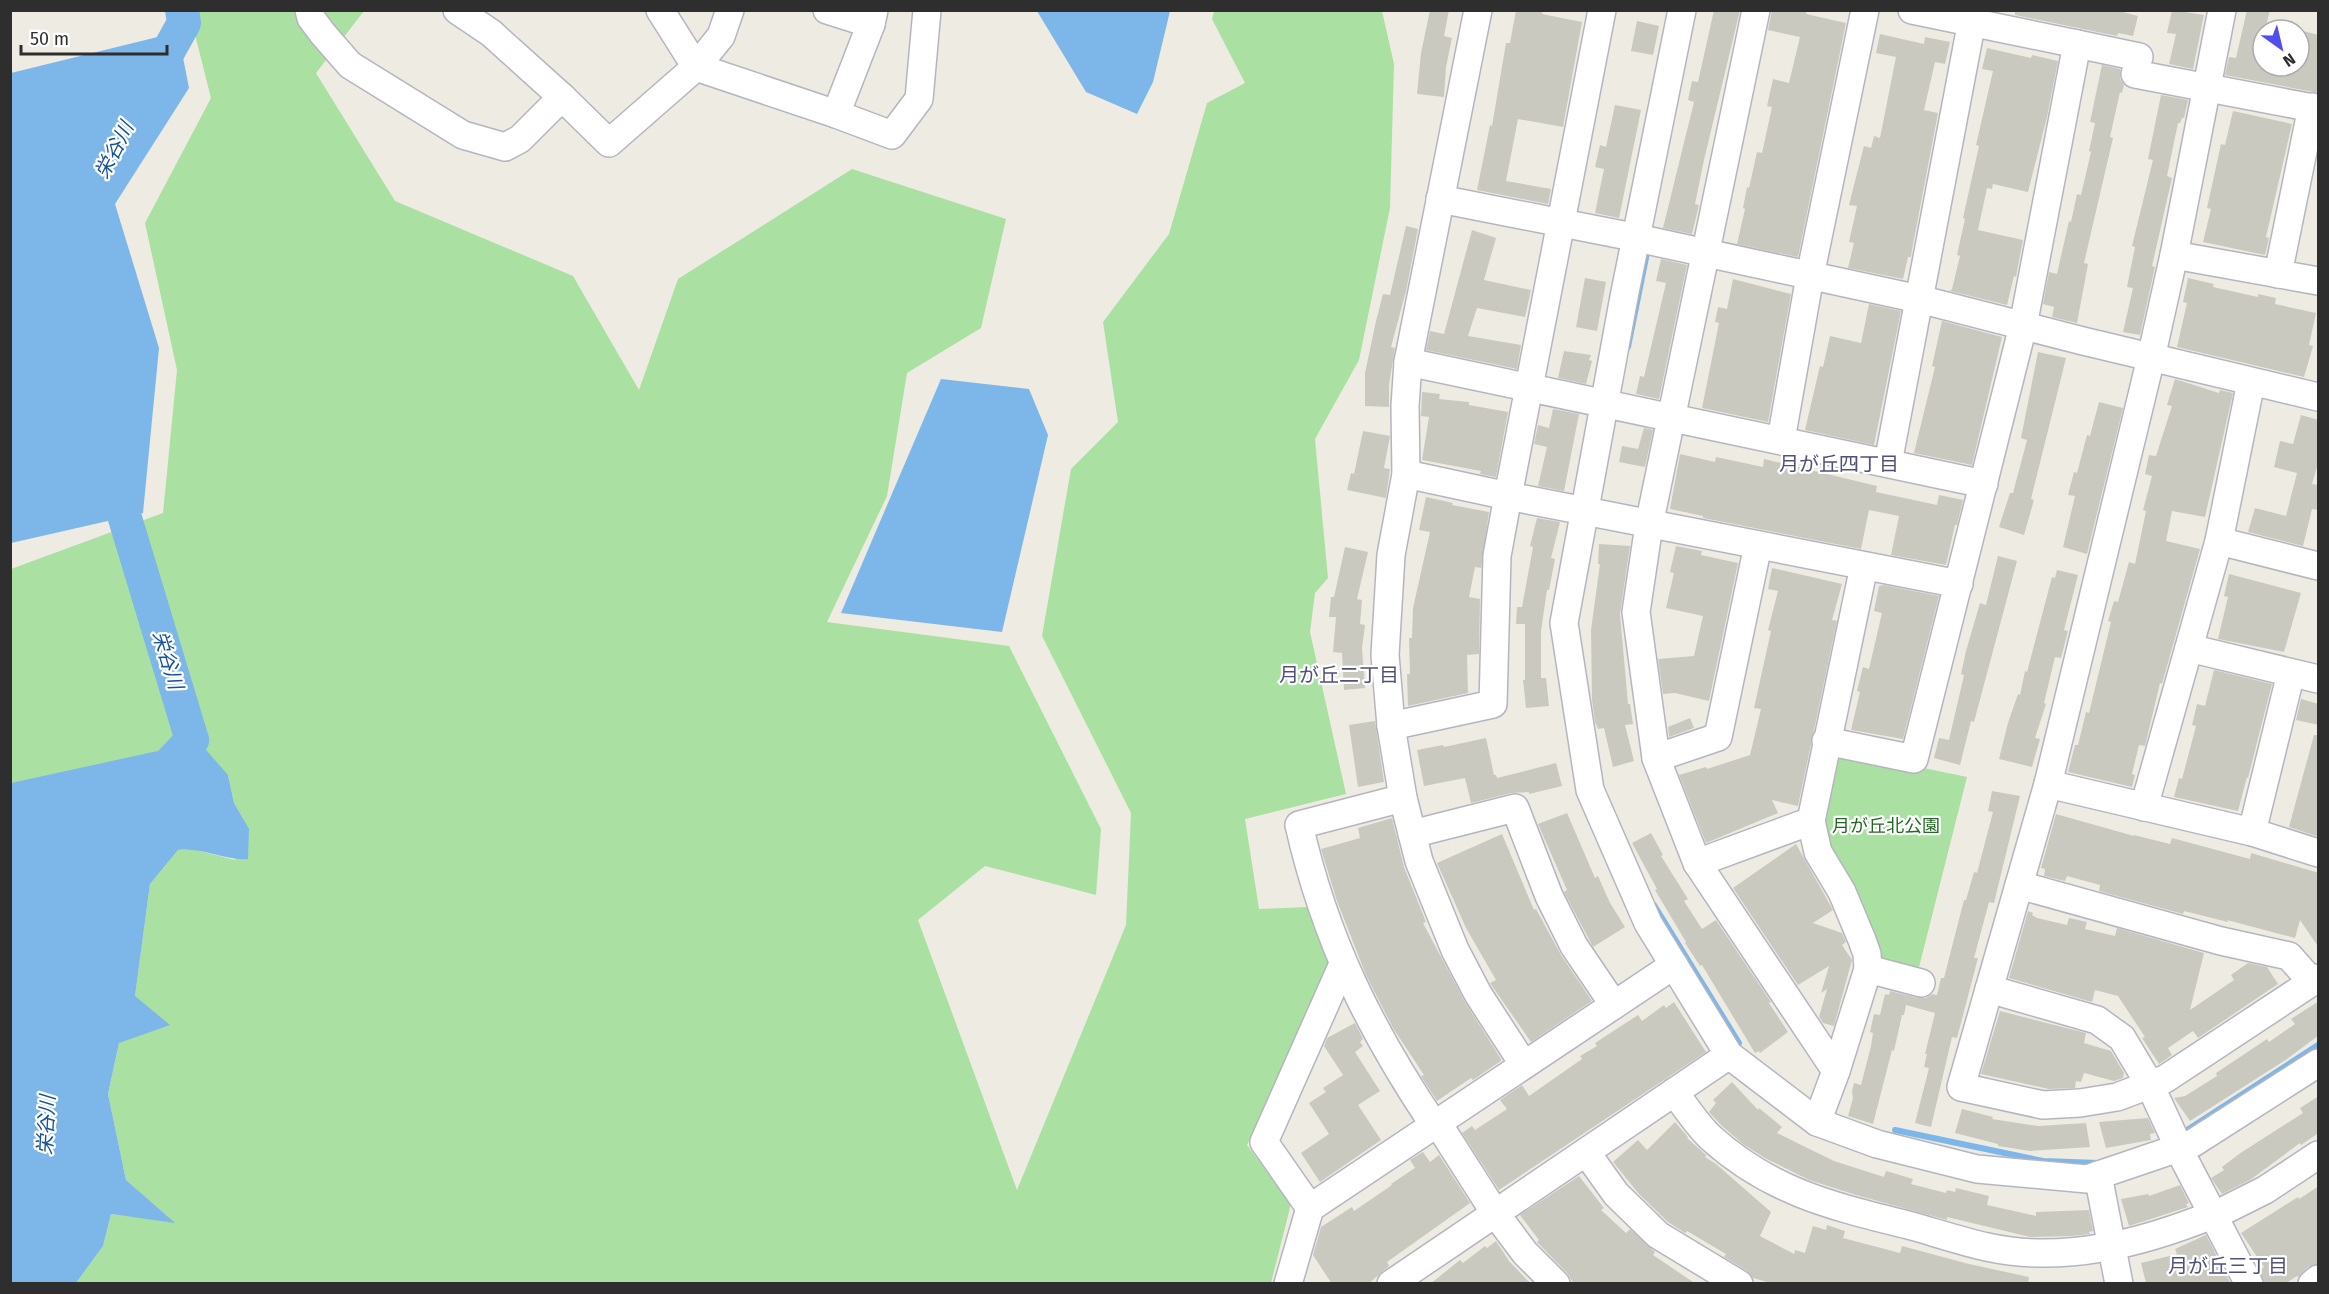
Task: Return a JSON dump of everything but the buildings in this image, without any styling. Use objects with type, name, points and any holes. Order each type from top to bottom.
[{"type":"street","points":[[309,10],[317,26],[350,65],[463,135],[504,147],[520,139],[562,97]]},
{"type":"street","points":[[458,10],[491,33],[609,143],[696,67],[721,36],[730,10]]},
{"type":"street","points":[[660,10],[696,67],[892,135],[919,99],[927,10]]},
{"type":"street","points":[[826,10],[872,17],[836,114]]},
{"type":"street","points":[[1478,10],[1408,362],[1405,406],[1407,474],[1391,555],[1386,655],[1391,726],[1402,798],[1419,861],[1455,950],[1478,994],[1524,1065]]},
{"type":"street","points":[[1391,726],[1493,704],[1497,556],[1602,10]]},
{"type":"street","points":[[1682,10],[1564,623],[1590,790],[1648,923],[1729,1055],[1817,1122],[1877,1144],[1977,1169],[2087,1179],[2193,1143],[2319,1063]]},
{"type":"street","points":[[1756,10],[1649,525],[1636,612],[1656,758],[1697,863],[1836,1071]]},
{"type":"street","points":[[1781,440],[1810,276],[1865,10]]},
{"type":"street","points":[[1912,10],[1972,16],[2077,44],[2207,88],[2315,108],[2278,274]]},
{"type":"street","points":[[2019,885],[2221,941],[2289,956],[2315,980],[2165,1079],[2117,1097],[2080,1103],[2043,1105],[1961,1088],[1989,989],[2048,784],[2151,358],[2174,255],[2222,10]]},
{"type":"street","points":[[1888,463],[1972,16]]},
{"type":"street","points":[[1827,741],[1914,759],[2023,326],[2077,44]]},
{"type":"street","points":[[1440,199],[1637,238],[1919,299],[2151,358],[2319,397]]},
{"type":"street","points":[[2174,255],[2319,281]]},
{"type":"street","points":[[1408,362],[1984,484]]},
{"type":"street","points":[[2144,807],[2219,541],[2251,382]]},
{"type":"street","points":[[1407,474],[1649,525],[1959,584]]},
{"type":"street","points":[[2219,541],[2319,566]]},
{"type":"street","points":[[1656,758],[1718,737],[1758,545]]},
{"type":"street","points":[[1817,1122],[1836,1071],[1868,969],[1867,954],[1862,939],[1842,892],[1818,852],[1811,821],[1864,566]]},
{"type":"street","points":[[2188,648],[2319,680]]},
{"type":"street","points":[[2252,832],[2291,673]]},
{"type":"street","points":[[2048,784],[2252,832],[2319,853]]},
{"type":"street","points":[[1402,798],[1299,825],[1310,871],[1354,991],[1385,1048],[1495,1213],[1525,1254],[1556,1284]]},
{"type":"street","points":[[1412,834],[1515,808],[1549,896],[1574,946],[1614,1005]]},
{"type":"street","points":[[1697,863],[1811,821]]},
{"type":"street","points":[[1310,1208],[1264,1142],[1343,964]]},
{"type":"street","points":[[1288,1284],[1310,1208],[1674,965]]},
{"type":"street","points":[[1868,969],[1921,982]]},
{"type":"street","points":[[1989,989],[2097,1020],[2122,1038],[2150,1085],[2178,1148],[2249,1284]]},
{"type":"street","points":[[1403,1280],[1495,1213],[1729,1055]]},
{"type":"street","points":[[1674,1092],[1709,1136],[1735,1158],[1777,1184],[1837,1208],[1988,1247],[2033,1253],[2112,1247],[2164,1235],[2213,1216],[2265,1190],[2319,1155]]},
{"type":"street","points":[[1586,1152],[1616,1194],[1658,1235],[1739,1284]]},
{"type":"street","points":[[2098,1175],[2120,1284]]},
{"type":"street","points":[[2312,1284],[2319,1279]]},
{"type":"green space","points":[[189,11],[364,11],[316,73],[395,201],[573,276],[639,390],[678,279],[852,169],[1006,219],[981,328],[907,373],[887,496],[827,622],[1009,646],[1101,829],[1096,895],[985,866],[918,920],[1017,1190],[1126,925],[1131,813],[1042,636],[1071,469],[1118,422],[1103,322],[1169,234],[1207,103],[1245,83],[1212,19],[1214,11],[1382,11],[1394,64],[1390,208],[1359,360],[1315,439],[1328,578],[1315,593],[1310,632],[1346,794],[1245,819],[1259,909],[1308,907],[1332,961],[1247,1145],[1291,1204],[1271,1283],[76,1283],[103,1246],[111,1214],[173,1222],[126,1180],[108,1094],[119,1043],[135,996],[150,884],[178,850],[192,849],[235,860],[249,830],[234,803],[228,775],[11,783],[11,569],[163,513],[177,370],[145,223],[211,98]]},
{"type":"green space","name":"月が丘北公園","points":[[1842,751],[1967,777],[1915,983],[1868,969],[1825,848],[1819,819],[1829,761]]},
{"type":"water","points":[[1037,11],[1170,11],[1153,82],[1137,114],[1086,92]]},
{"type":"water","points":[[178,32],[189,88],[115,204],[159,348],[143,513],[11,543],[11,73]]},
{"type":"water","points":[[941,379],[1029,389],[1048,435],[1002,632],[841,613]]},
{"type":"water","points":[[199,742],[228,775],[234,803],[249,829],[248,859],[230,858],[196,850],[178,850],[150,884],[135,996],[170,1025],[119,1043],[108,1094],[126,1180],[175,1223],[111,1214],[103,1246],[76,1283],[11,1283],[11,783]]},
{"type":"waterway","name":"栄谷川","points":[[155,75],[184,23],[182,10]]},
{"type":"waterway","points":[[1628,347],[1648,248]]},
{"type":"waterway","name":"栄谷川","points":[[119,471],[121,505],[192,740],[157,777]]},
{"type":"waterway","points":[[1654,905],[1739,1043]]},
{"type":"waterway","points":[[2181,1134],[2318,1045]]},
{"type":"waterway","points":[[1895,1130],[2043,1161],[2098,1163]]},
{"type":"district","name":"月が丘四丁目","points":[[1839,464]]},
{"type":"district","name":"月が丘二丁目","points":[[1339,675]]},
{"type":"district","name":"月が丘三丁目","points":[[2228,1266]]}]
